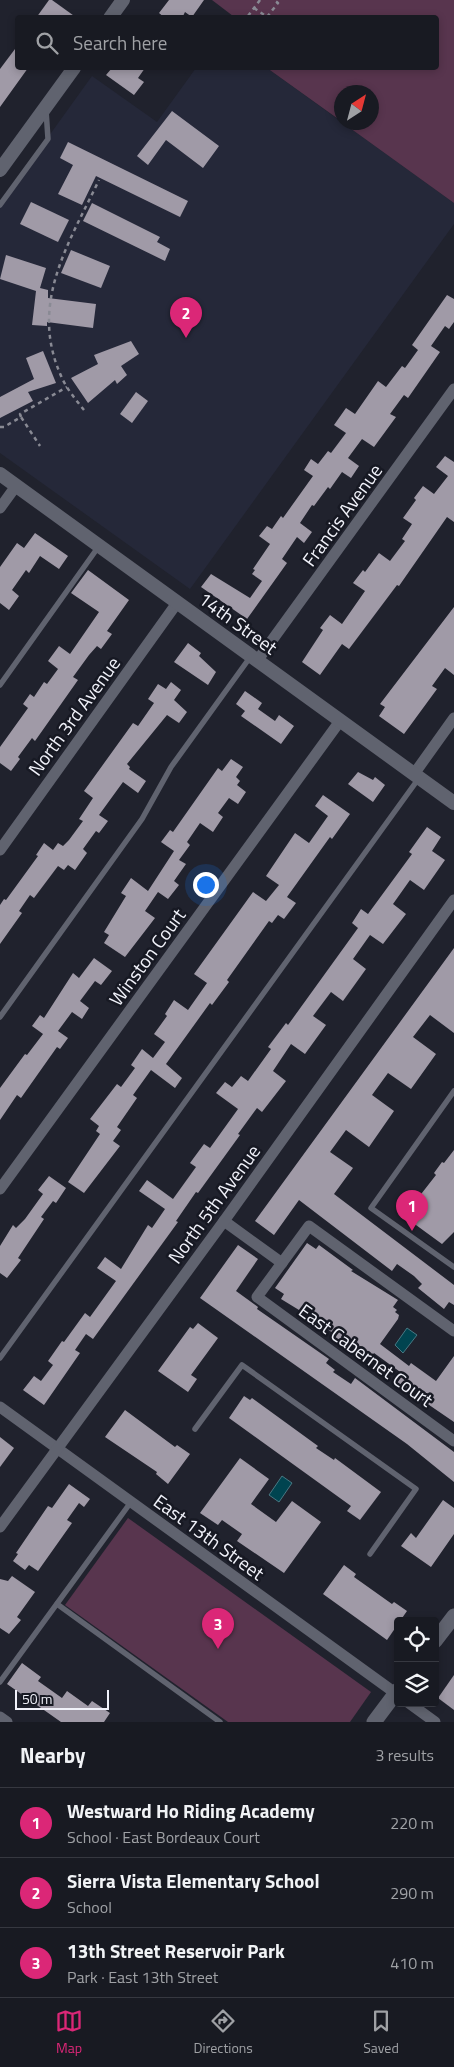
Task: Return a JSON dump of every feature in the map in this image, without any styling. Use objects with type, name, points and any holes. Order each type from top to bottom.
[{"type":"main road","points":[[439,1637],[454,1616]]},
{"type":"main road","points":[[374,1722],[394,1697]]},
{"type":"street","points":[[112,15],[123,0]]},
{"type":"street","points":[[0,170],[73,70]]},
{"type":"street","name":"Francis Avenue","points":[[254,658],[454,389]]},
{"type":"street","name":"14th Street","points":[[0,474],[454,802]]},
{"type":"street","points":[[0,508],[16,486]]},
{"type":"street","name":"North 3rd Avenue","points":[[0,850],[177,603]]},
{"type":"street","points":[[417,776],[454,718]]},
{"type":"street","name":"Winston Court","points":[[0,1189],[340,721]]},
{"type":"street","name":"North 5th Avenue","points":[[0,1527],[224,1221],[454,900]]},
{"type":"street","points":[[224,1221],[282,1262],[308,1226],[454,1330]]},
{"type":"street","name":"East Cabernet Court","points":[[282,1262],[258,1297],[454,1441]]},
{"type":"street","name":"East 13th Street","points":[[0,1407],[394,1691]]},
{"type":"street","points":[[414,1707],[435,1722]]},
{"type":"street","points":[[0,1717],[7,1722]]},
{"type":"lane","points":[[0,205],[48,139],[46,106]]},
{"type":"lane","points":[[0,685],[99,546]]},
{"type":"lane","points":[[0,1017],[142,819],[171,767],[254,658]]},
{"type":"lane","points":[[0,1358],[417,776]]},
{"type":"lane","points":[[454,1091],[371,1208],[454,1267]]},
{"type":"lane","points":[[195,1429],[242,1365],[416,1489],[370,1554]]},
{"type":"lane","points":[[0,1682],[131,1502]]},
{"type":"lane","points":[[56,1604],[220,1722]]},
{"type":"path","points":[[249,15],[260,0]]},
{"type":"path","points":[[269,15],[278,3],[274,0]]},
{"type":"path","points":[[254,8],[264,15]]},
{"type":"path","points":[[84,410],[67,387],[53,355],[50,338],[51,290],[59,263],[99,180]]},
{"type":"path","points":[[0,427],[4,428],[21,417],[20,414],[67,387]]},
{"type":"path","points":[[21,417],[40,446]]},
{"type":"shaded area","points":[[212,0],[454,0],[454,203],[353,130],[379,130],[379,85],[334,85],[334,116],[270,70],[439,70],[439,15],[232,15]]},
{"type":"shaded area","points":[[195,70],[270,70],[334,116],[334,130],[353,130],[454,203],[454,224],[190,589],[0,453],[0,204],[92,76],[157,122]]},
{"type":"shaded area","points":[[407,1328],[417,1335],[403,1353],[395,1345]]},
{"type":"shaded area","points":[[282,1476],[292,1483],[279,1502],[269,1495]]},
{"type":"shaded area","points":[[128,1518],[371,1692],[350,1722],[228,1722],[65,1605]]},
{"type":"building","points":[[49,0],[52,0],[73,15],[38,15]]},
{"type":"building","points":[[169,0],[204,0],[193,15],[185,12],[184,15],[161,15],[159,13]]},
{"type":"building","points":[[15,49],[15,70],[27,70],[0,107],[0,69]]},
{"type":"building","points":[[110,70],[144,70],[138,78],[144,82],[134,95],[106,75]]},
{"type":"building","points":[[172,111],[219,146],[203,168],[166,140],[148,165],[137,156]]},
{"type":"building","points":[[68,142],[188,201],[180,217],[96,176],[82,205],[58,194],[73,165],[60,158]]},
{"type":"building","points":[[31,202],[69,220],[58,242],[20,224]]},
{"type":"building","points":[[92,203],[160,237],[157,242],[170,249],[165,261],[83,221]]},
{"type":"building","points":[[71,250],[110,266],[101,288],[61,273]]},
{"type":"building","points":[[6,255],[46,268],[40,288],[48,290],[48,298],[96,304],[93,328],[47,322],[47,326],[32,325],[36,291],[0,279]]},
{"type":"building","points":[[447,295],[454,299],[454,322],[449,329],[445,326],[431,346],[440,352],[408,398],[404,395],[390,414],[396,417],[374,447],[362,439],[348,458],[359,466],[351,478],[342,472],[330,489],[328,487],[314,506],[312,505],[300,523],[312,532],[304,543],[297,537],[282,559],[287,563],[247,619],[201,587],[211,574],[250,598],[262,581],[252,574],[255,570],[253,569],[270,544],[259,536],[267,526],[272,529],[281,516],[283,518],[313,476],[304,470],[311,459],[318,464],[328,451],[331,453],[346,433],[334,425],[346,408],[355,414],[378,381],[386,387],[402,366],[405,368],[418,350],[412,345]]},
{"type":"building","points":[[131,341],[139,354],[121,366],[127,375],[117,384],[115,380],[88,403],[71,378],[98,364],[94,355]]},
{"type":"building","points":[[43,351],[56,383],[28,392],[33,401],[0,418],[0,397],[34,379],[26,358]]},
{"type":"building","points":[[136,392],[148,401],[132,423],[120,414]]},
{"type":"building","points":[[445,456],[454,462],[454,522],[447,517],[399,586],[397,585],[349,649],[342,644],[320,675],[302,662],[323,630],[320,628],[330,615],[342,624],[365,591],[353,583],[363,570],[365,572],[379,553],[390,561],[405,541],[402,539],[412,524],[403,518],[423,486],[434,494],[448,476],[436,467]]},
{"type":"building","points":[[35,533],[68,556],[59,569],[40,556],[29,573],[26,570],[12,590],[19,596],[9,610],[0,603],[0,567],[17,543],[24,548]]},
{"type":"building","points":[[88,570],[129,600],[107,631],[112,634],[101,649],[97,646],[89,655],[73,677],[78,680],[35,741],[32,738],[18,757],[20,759],[11,771],[0,763],[0,747],[28,708],[23,704],[30,694],[34,697],[44,682],[47,684],[58,669],[48,661],[59,646],[70,654],[99,612],[71,593]]},
{"type":"building","points":[[454,607],[454,675],[445,668],[432,686],[437,689],[404,734],[379,716],[385,707],[380,704]]},
{"type":"building","points":[[188,643],[201,653],[199,656],[216,672],[208,685],[174,662]]},
{"type":"building","points":[[171,682],[181,690],[174,700],[187,712],[179,723],[167,715],[127,764],[130,767],[129,769],[146,781],[138,793],[123,782],[99,815],[108,821],[99,833],[96,831],[83,849],[87,853],[75,870],[68,865],[64,870],[58,866],[34,898],[30,895],[19,911],[22,913],[0,944],[0,905],[4,899],[6,900],[38,856],[36,855],[44,843],[53,850],[58,843],[63,846],[69,840],[83,821],[79,819],[93,798],[84,791],[133,723],[138,726],[154,703],[148,699],[158,684],[166,689]]},
{"type":"building","points":[[245,691],[262,703],[258,709],[275,721],[279,715],[294,726],[281,744],[241,716],[245,711],[236,704]]},
{"type":"building","points":[[231,759],[243,767],[236,777],[240,781],[237,785],[246,792],[238,804],[229,798],[218,813],[223,817],[213,832],[200,823],[187,842],[190,845],[179,860],[186,864],[174,881],[179,885],[168,899],[158,892],[145,911],[155,918],[125,957],[104,943],[109,935],[104,932],[126,896],[121,893],[131,878],[148,891],[174,851],[161,842],[170,830],[173,832],[218,768],[222,771]]},
{"type":"building","points":[[358,772],[373,780],[375,777],[385,785],[373,802],[348,784]]},
{"type":"building","points":[[323,795],[350,814],[332,839],[330,837],[287,897],[296,903],[284,919],[278,915],[272,923],[269,921],[227,980],[229,982],[212,1005],[210,1003],[166,1064],[182,1078],[175,1088],[151,1070],[133,1095],[137,1098],[117,1127],[121,1130],[113,1141],[120,1146],[84,1193],[68,1182],[100,1134],[96,1131],[99,1126],[90,1119],[117,1084],[121,1087],[135,1068],[131,1065],[142,1049],[153,1058],[165,1042],[154,1034],[167,1016],[165,1014],[174,1000],[188,1010],[207,983],[194,974],[253,892],[266,901],[279,885],[266,876],[295,833],[309,843],[328,816],[315,806]]},
{"type":"building","points":[[427,827],[441,837],[432,851],[445,860],[424,890],[410,880],[393,904],[406,914],[383,944],[370,935],[353,959],[366,969],[343,1001],[331,992],[313,1016],[326,1025],[305,1054],[291,1044],[273,1071],[286,1081],[262,1112],[257,1108],[238,1134],[240,1135],[198,1193],[196,1192],[176,1221],[178,1222],[93,1339],[86,1334],[75,1350],[80,1353],[44,1405],[23,1390],[34,1376],[41,1381],[53,1365],[48,1361],[62,1341],[64,1342],[85,1313],[90,1317],[116,1281],[97,1268],[105,1257],[121,1269],[148,1225],[152,1228],[165,1209],[139,1191],[147,1180],[173,1199],[196,1167],[190,1163],[204,1144],[210,1148],[238,1109],[216,1093],[225,1082],[232,1087],[241,1076],[248,1081],[271,1049],[268,1047],[286,1023],[288,1025],[358,928],[352,923],[361,909],[368,914],[412,854],[409,852]]},
{"type":"building","points":[[454,948],[454,1033],[430,1015],[413,1037],[436,1054],[411,1089],[388,1073],[372,1095],[394,1111],[369,1147],[346,1130],[330,1152],[353,1168],[334,1194],[454,1285],[454,1305],[449,1302],[444,1309],[418,1288],[422,1284],[414,1276],[397,1264],[392,1271],[299,1200],[274,1235],[255,1221]]},
{"type":"building","points":[[94,958],[112,971],[101,985],[95,981],[80,1001],[89,1008],[82,1019],[72,1012],[58,1031],[68,1038],[60,1049],[57,1047],[21,1098],[17,1095],[0,1120],[0,1088],[25,1054],[27,1055],[43,1034],[32,1026],[40,1015],[44,1018],[73,973],[79,978]]},
{"type":"building","points":[[454,1150],[454,1232],[442,1244],[405,1217],[417,1197],[436,1175],[434,1173],[442,1162],[444,1163]]},
{"type":"building","points":[[49,1176],[66,1188],[56,1203],[53,1201],[41,1217],[44,1219],[18,1258],[21,1260],[7,1278],[0,1273],[0,1246],[13,1225],[16,1228],[25,1219],[43,1194],[38,1190]]},
{"type":"building","points":[[307,1243],[316,1249],[319,1245],[353,1270],[351,1271],[398,1300],[393,1307],[397,1310],[395,1312],[399,1315],[398,1319],[380,1344],[409,1366],[411,1363],[436,1381],[454,1356],[454,1422],[397,1383],[403,1374],[374,1353],[371,1357],[362,1351],[359,1355],[332,1337],[334,1334],[317,1321],[281,1299],[284,1294],[275,1288]]},
{"type":"building","points":[[238,1245],[258,1259],[236,1291],[258,1307],[257,1309],[329,1359],[326,1363],[335,1370],[333,1372],[351,1384],[355,1378],[454,1452],[454,1482],[407,1444],[200,1298]]},
{"type":"building","points":[[198,1323],[218,1338],[191,1375],[197,1379],[188,1392],[158,1371],[190,1327],[193,1329]]},
{"type":"building","points":[[244,1396],[250,1400],[252,1398],[318,1446],[316,1448],[334,1460],[335,1458],[381,1492],[360,1520],[347,1511],[351,1506],[229,1418]]},
{"type":"building","points":[[125,1410],[175,1447],[177,1445],[190,1454],[168,1484],[156,1474],[157,1472],[105,1437]]},
{"type":"building","points":[[0,1437],[14,1448],[0,1467]]},
{"type":"building","points":[[240,1458],[269,1479],[251,1504],[276,1522],[292,1501],[321,1522],[284,1573],[237,1541],[242,1534],[222,1520],[218,1525],[200,1513]]},
{"type":"building","points":[[69,1484],[90,1499],[84,1507],[79,1503],[67,1520],[72,1523],[38,1571],[29,1565],[25,1570],[13,1561],[18,1554],[16,1553],[48,1506],[52,1508]]},
{"type":"building","points":[[443,1500],[454,1508],[454,1534],[431,1567],[401,1546],[411,1533],[416,1538]]},
{"type":"building","points":[[344,1565],[356,1574],[354,1577],[392,1604],[394,1602],[407,1611],[403,1617],[394,1617],[394,1630],[387,1640],[323,1594]]},
{"type":"building","points":[[12,1576],[35,1592],[17,1617],[21,1620],[9,1634],[0,1628],[0,1579],[8,1581]]},
{"type":"building","points":[[22,1663],[41,1677],[38,1681],[62,1698],[67,1691],[88,1706],[92,1701],[110,1713],[104,1722],[61,1722],[7,1684]]},
{"type":"building","points":[[454,1675],[454,1710],[439,1699]]},
{"type":"place","name":"Sierra Vista Elementary School","points":[[186,338]]},
{"type":"place","name":"Westward Ho Riding Academy","points":[[412,1231]]},
{"type":"place","name":"13th Street Reservoir Park","points":[[218,1649]]}]
